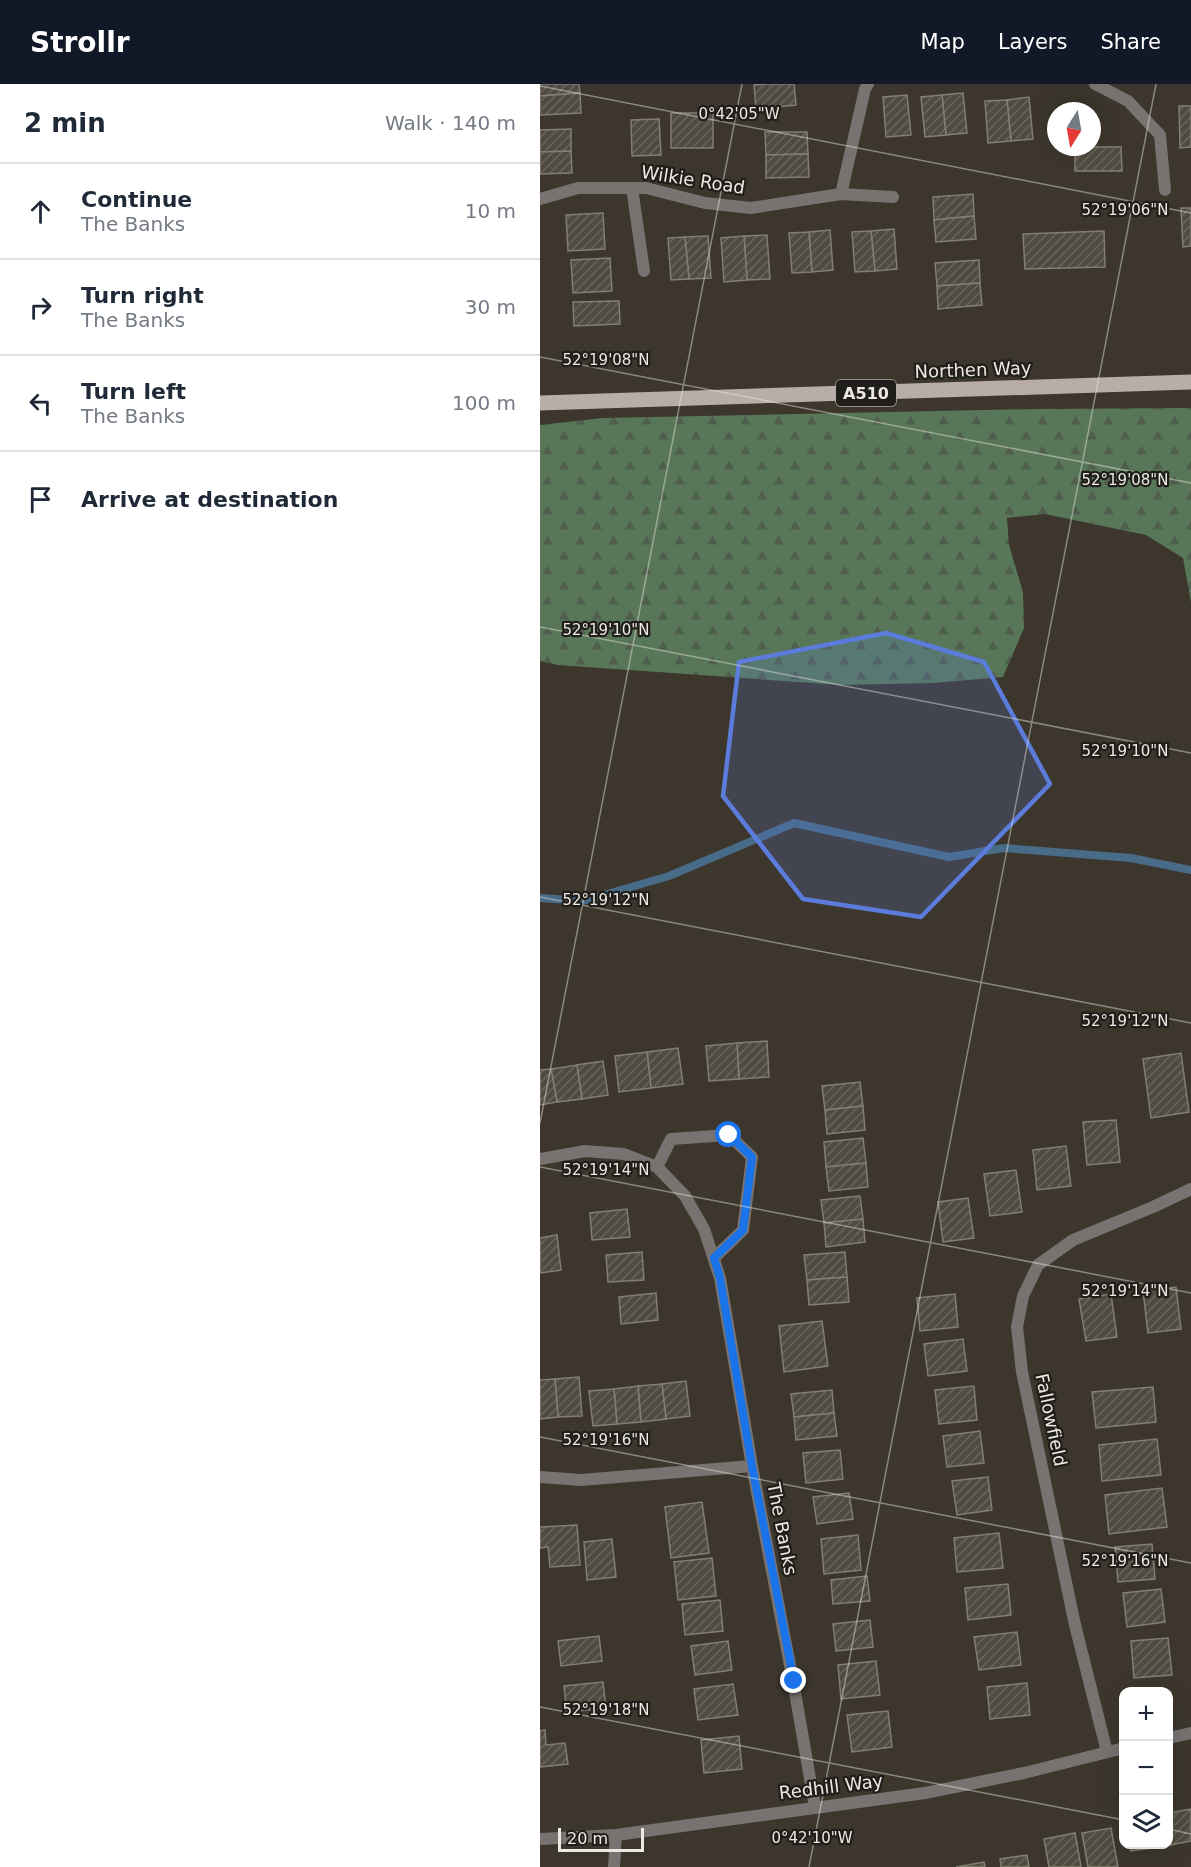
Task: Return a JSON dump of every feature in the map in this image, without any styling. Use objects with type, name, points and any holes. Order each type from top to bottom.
[{"type":"main road","name":"Northen Way","points":[[540,403],[1191,382]]},
{"type":"street","points":[[841,194],[868,84]]},
{"type":"street","points":[[1095,84],[1128,101],[1160,135],[1165,190]]},
{"type":"street","name":"Wilkie Road","points":[[540,199],[578,188],[646,188],[705,203],[751,208],[841,194],[892,197]]},
{"type":"street","points":[[632,188],[644,271]]},
{"type":"street","points":[[657,1167],[670,1139],[729,1135],[752,1157],[743,1230],[714,1258]]},
{"type":"street","name":"The Banks","points":[[540,1159],[585,1152],[624,1154],[657,1167],[685,1196],[704,1229],[720,1278],[815,1807]]},
{"type":"street","name":"Fallowfield","points":[[1107,1752],[1075,1625],[1022,1372],[1017,1327],[1023,1296],[1038,1265],[1073,1240],[1191,1189]]},
{"type":"street","points":[[540,1477],[581,1480],[752,1466]]},
{"type":"street","points":[[1173,1737],[1191,1733]]},
{"type":"street","name":"Redhill Way","points":[[540,1839],[616,1835],[925,1793],[1024,1773],[1119,1749]]},
{"type":"street","points":[[614,1867],[616,1835]]},
{"type":"highlighted area","points":[[886,633],[984,662],[1050,784],[921,917],[803,899],[723,796],[739,662]]},
{"type":"green space","points":[[1191,408],[1191,602],[1183,558],[1146,535],[1045,514],[1007,518],[1009,545],[1023,592],[1024,628],[1003,677],[933,683],[841,685],[558,665],[540,661],[540,425],[603,418]]},
{"type":"building","points":[[540,84],[579,84],[580,93],[540,96]]},
{"type":"building","points":[[794,84],[796,105],[756,109],[754,85]]},
{"type":"building","points":[[580,93],[581,113],[540,115],[540,96]]},
{"type":"building","points":[[963,93],[967,133],[946,135],[942,95]]},
{"type":"building","points":[[907,95],[911,135],[886,137],[883,97]]},
{"type":"building","points":[[942,95],[946,135],[925,137],[921,97]]},
{"type":"building","points":[[1029,97],[1033,139],[1011,141],[1007,100]]},
{"type":"building","points":[[1007,100],[1011,141],[988,143],[985,101]]},
{"type":"building","points":[[1179,106],[1191,106],[1191,147],[1180,148]]},
{"type":"building","points":[[671,113],[713,113],[713,148],[671,148]]},
{"type":"building","points":[[659,119],[661,155],[632,156],[631,120]]},
{"type":"building","points":[[571,129],[571,151],[540,152],[540,130]]},
{"type":"building","points":[[765,132],[807,132],[808,154],[766,155]]},
{"type":"building","points":[[1101,147],[1121,147],[1122,171],[1075,171],[1075,156],[1101,156]]},
{"type":"building","points":[[571,151],[572,173],[540,174],[540,152]]},
{"type":"building","points":[[808,154],[809,177],[766,178],[766,155]]},
{"type":"building","points":[[973,194],[974,216],[934,220],[933,197]]},
{"type":"building","points":[[1181,208],[1191,208],[1191,246],[1183,247]]},
{"type":"building","points":[[603,213],[605,249],[568,251],[566,215]]},
{"type":"building","points":[[974,216],[976,239],[936,242],[934,220]]},
{"type":"building","points":[[894,229],[897,269],[875,271],[871,231]]},
{"type":"building","points":[[830,230],[833,270],[812,272],[809,232]]},
{"type":"building","points":[[871,231],[875,271],[855,272],[852,232]]},
{"type":"building","points":[[1104,231],[1105,267],[1025,269],[1023,234]]},
{"type":"building","points":[[809,232],[812,272],[792,273],[789,233]]},
{"type":"building","points":[[767,235],[770,279],[747,280],[744,236]]},
{"type":"building","points":[[708,236],[711,278],[689,279],[685,237]]},
{"type":"building","points":[[744,236],[747,280],[724,282],[721,238]]},
{"type":"building","points":[[685,237],[689,279],[671,280],[668,238]]},
{"type":"building","points":[[610,258],[612,291],[573,293],[571,260]]},
{"type":"building","points":[[979,260],[980,283],[937,286],[935,263]]},
{"type":"building","points":[[980,283],[982,305],[938,309],[937,286]]},
{"type":"building","points":[[619,301],[620,324],[574,326],[573,302]]},
{"type":"building","points":[[767,1041],[769,1077],[739,1079],[737,1043]]},
{"type":"building","points":[[737,1043],[739,1079],[709,1081],[706,1046]]},
{"type":"building","points":[[678,1048],[683,1084],[651,1088],[647,1052]]},
{"type":"building","points":[[647,1052],[651,1088],[619,1092],[615,1056]]},
{"type":"building","points":[[1181,1053],[1189,1112],[1151,1118],[1143,1059]]},
{"type":"building","points":[[603,1061],[608,1095],[582,1099],[577,1065]]},
{"type":"building","points":[[577,1065],[582,1099],[557,1102],[551,1069]]},
{"type":"building","points":[[551,1069],[557,1102],[540,1105],[540,1070]]},
{"type":"building","points":[[860,1082],[863,1106],[825,1110],[822,1086]]},
{"type":"building","points":[[863,1106],[865,1130],[827,1134],[825,1110]]},
{"type":"building","points":[[1116,1120],[1120,1162],[1087,1165],[1083,1122]]},
{"type":"building","points":[[863,1138],[866,1163],[826,1167],[824,1142]]},
{"type":"building","points":[[1066,1146],[1071,1186],[1037,1190],[1033,1150]]},
{"type":"building","points":[[866,1163],[868,1187],[829,1191],[826,1167]]},
{"type":"building","points":[[1016,1170],[1022,1212],[990,1216],[984,1174]]},
{"type":"building","points":[[860,1196],[863,1219],[824,1223],[821,1200]]},
{"type":"building","points":[[968,1198],[974,1238],[943,1242],[938,1202]]},
{"type":"building","points":[[627,1209],[630,1237],[592,1240],[590,1213]]},
{"type":"building","points":[[863,1219],[865,1242],[826,1247],[824,1223]]},
{"type":"building","points":[[557,1235],[561,1270],[540,1273],[540,1238]]},
{"type":"building","points":[[642,1252],[644,1280],[608,1282],[606,1255]]},
{"type":"building","points":[[845,1252],[847,1277],[807,1280],[804,1255]]},
{"type":"building","points":[[847,1277],[849,1302],[809,1305],[807,1280]]},
{"type":"building","points":[[1176,1287],[1181,1329],[1148,1333],[1143,1291]]},
{"type":"building","points":[[656,1293],[658,1320],[621,1324],[619,1297]]},
{"type":"building","points":[[955,1294],[958,1327],[920,1331],[917,1298]]},
{"type":"building","points":[[1111,1294],[1117,1337],[1086,1341],[1079,1299]]},
{"type":"building","points":[[822,1321],[828,1366],[784,1372],[779,1326]]},
{"type":"building","points":[[963,1339],[967,1371],[928,1376],[924,1344]]},
{"type":"building","points":[[579,1377],[582,1416],[558,1417],[555,1379]]},
{"type":"building","points":[[555,1379],[558,1417],[540,1419],[540,1380]]},
{"type":"building","points":[[686,1381],[690,1416],[666,1419],[662,1384]]},
{"type":"building","points":[[662,1384],[666,1419],[641,1422],[638,1386]]},
{"type":"building","points":[[638,1386],[641,1422],[617,1424],[614,1389]]},
{"type":"building","points":[[974,1386],[977,1420],[939,1424],[935,1390]]},
{"type":"building","points":[[1153,1387],[1156,1422],[1096,1428],[1092,1392]]},
{"type":"building","points":[[614,1389],[617,1424],[593,1426],[589,1391]]},
{"type":"building","points":[[832,1390],[834,1413],[794,1417],[791,1394]]},
{"type":"building","points":[[834,1413],[837,1436],[796,1440],[794,1417]]},
{"type":"building","points":[[980,1431],[984,1463],[947,1467],[943,1436]]},
{"type":"building","points":[[1157,1439],[1161,1475],[1102,1481],[1099,1445]]},
{"type":"building","points":[[840,1450],[843,1479],[806,1483],[803,1453]]},
{"type":"building","points":[[988,1477],[992,1510],[957,1515],[952,1481]]},
{"type":"building","points":[[1162,1488],[1167,1527],[1109,1534],[1105,1495]]},
{"type":"building","points":[[849,1493],[853,1519],[817,1524],[813,1497]]},
{"type":"building","points":[[702,1502],[709,1553],[671,1558],[665,1507]]},
{"type":"building","points":[[577,1525],[580,1565],[550,1567],[548,1547],[540,1548],[540,1527]]},
{"type":"building","points":[[999,1533],[1003,1568],[957,1572],[954,1538]]},
{"type":"building","points":[[858,1535],[861,1570],[824,1574],[821,1539]]},
{"type":"building","points":[[612,1539],[616,1577],[587,1580],[584,1542]]},
{"type":"building","points":[[1152,1544],[1155,1579],[1118,1582],[1115,1547]]},
{"type":"building","points":[[712,1558],[716,1596],[678,1600],[674,1562]]},
{"type":"building","points":[[867,1576],[870,1601],[833,1604],[831,1580]]},
{"type":"building","points":[[1008,1584],[1011,1615],[968,1620],[965,1588]]},
{"type":"building","points":[[1161,1589],[1165,1622],[1127,1627],[1123,1593]]},
{"type":"building","points":[[720,1600],[723,1631],[685,1635],[682,1604]]},
{"type":"building","points":[[870,1620],[873,1647],[836,1651],[833,1624]]},
{"type":"building","points":[[1017,1632],[1021,1665],[979,1670],[974,1637]]},
{"type":"building","points":[[599,1636],[602,1661],[561,1666],[558,1641]]},
{"type":"building","points":[[1168,1638],[1172,1675],[1134,1678],[1131,1641]]},
{"type":"building","points":[[728,1641],[732,1670],[695,1675],[691,1646]]},
{"type":"building","points":[[876,1661],[880,1695],[841,1699],[838,1665]]},
{"type":"building","points":[[603,1682],[606,1708],[567,1712],[564,1686]]},
{"type":"building","points":[[1027,1683],[1030,1715],[990,1719],[987,1687]]},
{"type":"building","points":[[733,1684],[738,1715],[698,1720],[694,1689]]},
{"type":"building","points":[[888,1711],[892,1747],[852,1752],[847,1715]]},
{"type":"building","points":[[545,1730],[546,1745],[565,1743],[568,1764],[540,1767],[540,1731]]},
{"type":"building","points":[[739,1736],[742,1769],[704,1773],[701,1740]]},
{"type":"building","points":[[1191,1809],[1191,1841],[1173,1844],[1173,1812]]},
{"type":"building","points":[[1111,1828],[1118,1867],[1088,1867],[1082,1833]]},
{"type":"building","points":[[1075,1833],[1081,1867],[1049,1867],[1044,1839]]},
{"type":"building","points":[[1027,1855],[1029,1867],[1001,1867],[1000,1859]]},
{"type":"building","points":[[984,1862],[985,1867],[956,1867]]},
{"type":"waterway","points":[[540,898],[583,901],[669,876],[794,823],[949,857],[1004,848],[1131,858],[1191,870]]},
{"type":"route","points":[[729,1135],[752,1157],[743,1230],[714,1258],[720,1278],[752,1466],[794,1681]]}]
